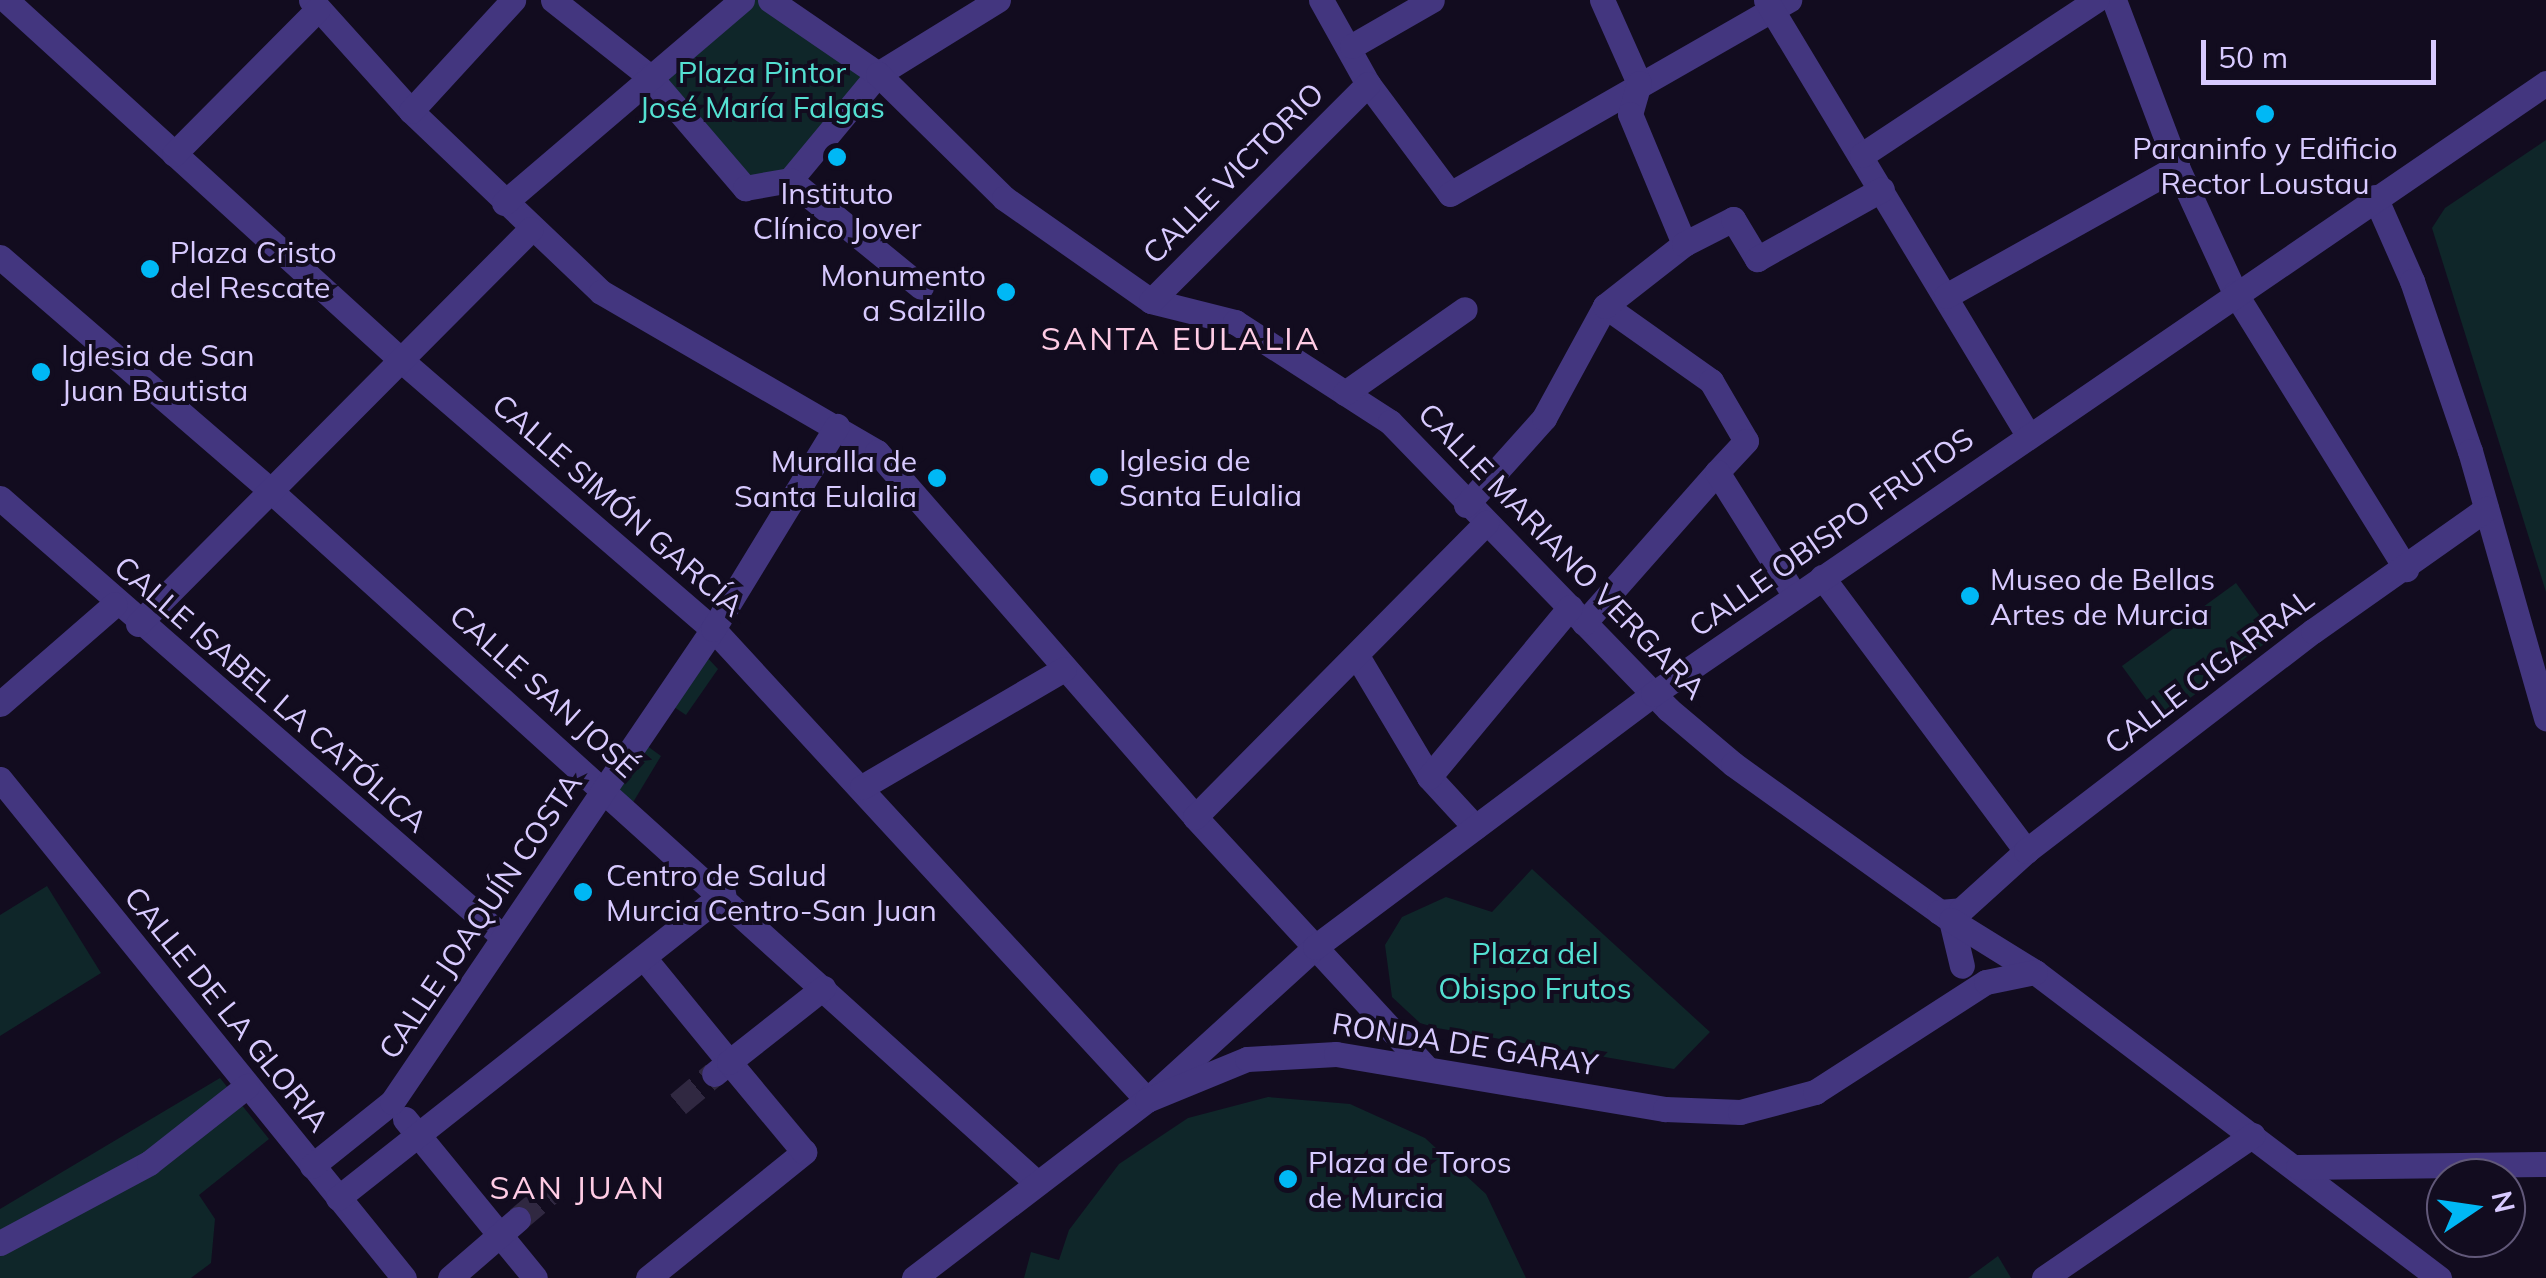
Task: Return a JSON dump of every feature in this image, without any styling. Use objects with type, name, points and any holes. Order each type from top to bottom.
[{"type":"street","name":"CALLE SIMÓN GARCÍA","points":[[6,0],[402,361],[713,629],[1147,1100]]},
{"type":"street","points":[[411,111],[513,0]]},
{"type":"street","points":[[553,0],[649,76],[745,188],[790,180],[878,74],[998,0]]},
{"type":"street","points":[[504,203],[742,0]]},
{"type":"street","name":"CALLE MARIANO VERGARA","points":[[770,0],[878,74],[1004,198],[1152,301],[1235,322],[1390,422],[1466,505],[1653,694],[1734,764],[1945,916],[2035,972],[2439,1278]]},
{"type":"street","points":[[1321,0],[1352,46],[1368,84]]},
{"type":"street","points":[[1352,46],[1432,0]]},
{"type":"street","points":[[1602,0],[1638,83],[1630,114],[1684,244]]},
{"type":"street","points":[[1862,155],[2096,0]]},
{"type":"street","points":[[2114,0],[2177,167],[2234,293],[2406,569]]},
{"type":"street","points":[[174,154],[314,4],[411,111],[531,229],[602,292],[877,452],[1196,817],[1425,1066]]},
{"type":"street","points":[[1776,4],[2028,435]]},
{"type":"street","name":"CALLE VICTORIO","points":[[1152,301],[1368,84],[1450,194],[1776,4]]},
{"type":"street","name":"CALLE OBISPO FRUTOS","points":[[1147,1100],[1314,947],[1653,694],[2546,83]]},
{"type":"street","points":[[1946,296],[2177,167]]},
{"type":"street","points":[[790,180],[921,287]]},
{"type":"street","points":[[1466,505],[1544,418],[1604,306],[1684,244],[1733,218],[1757,259],[1882,189]]},
{"type":"street","points":[[2375,197],[2412,280],[2541,679],[2546,718]]},
{"type":"street","points":[[138,624],[531,229]]},
{"type":"street","name":"CALLE SAN JOSÉ","points":[[0,257],[272,492],[723,894],[1037,1184]]},
{"type":"street","points":[[1429,777],[1577,615],[1676,520],[1746,441],[1711,381],[1604,306]]},
{"type":"street","points":[[1345,394],[1465,309]]},
{"type":"street","name":"CALLE JOAQUÍN COSTA","points":[[312,1166],[392,1102],[713,629],[837,426]]},
{"type":"street","points":[[1717,472],[1795,596]]},
{"type":"street","name":"CALLE ISABEL LA CATÓLICA","points":[[0,498],[115,604],[502,936]]},
{"type":"street","name":"CALLE CIGARRAL","points":[[1945,916],[1962,910],[2026,851],[2313,631],[2486,509]]},
{"type":"street","points":[[1196,817],[1486,523]]},
{"type":"street","points":[[1822,577],[2026,851]]},
{"type":"street","points":[[0,704],[115,604]]},
{"type":"street","points":[[1357,656],[1429,777],[1475,827]]},
{"type":"street","points":[[862,787],[1064,669]]},
{"type":"street","name":"CALLE DE LA GLORIA","points":[[0,779],[404,1278]]},
{"type":"street","points":[[338,1198],[723,894]]},
{"type":"street","points":[[1979,894],[1997,965],[1986,982]]},
{"type":"street","points":[[1945,916],[1962,966]]},
{"type":"street","name":"RONDA DE GARAY","points":[[1928,1016],[1974,951],[1992,944]]},
{"type":"street","points":[[644,958],[721,1068],[804,1152],[648,1278]]},
{"type":"street","name":"RONDA DE GARAY","points":[[914,1278],[1147,1100],[1199,1074],[1272,1056],[1336,1054],[1665,1109],[1740,1112],[1816,1092],[1986,982],[2008,972],[2035,972]]},
{"type":"street","points":[[721,1068],[823,988]]},
{"type":"street","points":[[0,1243],[149,1162],[246,1086]]},
{"type":"street","points":[[392,1102],[416,1133],[509,1227],[535,1278]]},
{"type":"street","points":[[2044,1278],[2253,1134]]},
{"type":"street","points":[[2298,1168],[2546,1164]]},
{"type":"street","points":[[450,1278],[509,1227]]},
{"type":"green space","name":"Plaza Pintor José María Falgas","points":[[742,0],[770,0],[878,74],[790,180],[745,188],[649,76]]},
{"type":"green space","points":[[2546,140],[2546,592],[2432,228],[2445,208]]},
{"type":"green space","points":[[2236,583],[2275,636],[2161,719],[2122,666]]},
{"type":"green space","points":[[703,653],[718,669],[686,715],[665,701]]},
{"type":"green space","points":[[639,740],[661,756],[632,804],[613,788]]},
{"type":"green space","name":"Plaza del Obispo Frutos","points":[[1532,869],[1710,1032],[1674,1069],[1437,1028],[1420,1023],[1392,997],[1385,945],[1402,917],[1446,897],[1492,912]]},
{"type":"green space","points":[[47,886],[101,973],[0,1036],[0,915]]},
{"type":"green space","points":[[220,1078],[269,1139],[199,1195],[215,1219],[211,1263],[191,1278],[0,1278],[0,1209]]},
{"type":"green space","name":"Plaza de Toros de Murcia","points":[[1268,1097],[1350,1104],[1425,1138],[1486,1194],[1526,1278],[1024,1278],[1031,1252],[1059,1260],[1069,1230],[1119,1164],[1188,1118]]},
{"type":"green space","points":[[1998,1256],[2011,1278],[1968,1278]]},
{"type":"tunnel","points":[[678,1104],[714,1074]]},
{"type":"tunnel","points":[[518,1219],[549,1193]]},
{"type":"place","name":"Paraninfo y Edificio Rector Loustau","points":[[2265,114]]},
{"type":"place","name":"Instituto Clínico Jover","points":[[837,157]]},
{"type":"place","name":"Plaza Cristo del Rescate","points":[[150,269]]},
{"type":"place","name":"Monumento a Salzillo","points":[[1006,292]]},
{"type":"place","name":"Iglesia de San Juan Bautista","points":[[41,372]]},
{"type":"place","name":"Iglesia de Santa Eulalia","points":[[1099,477]]},
{"type":"place","name":"Muralla de Santa Eulalia","points":[[937,478]]},
{"type":"place","name":"Museo de Bellas Artes de Murcia","points":[[1970,596]]},
{"type":"place","name":"Centro de Salud Murcia Centro-San Juan","points":[[583,892]]},
{"type":"place","name":"Plaza de Toros de Murcia","points":[[1288,1179]]},
{"type":"district","name":"SANTA EULALIA","points":[[1181,338]]},
{"type":"district","name":"SAN JUAN","points":[[578,1187]]}]
